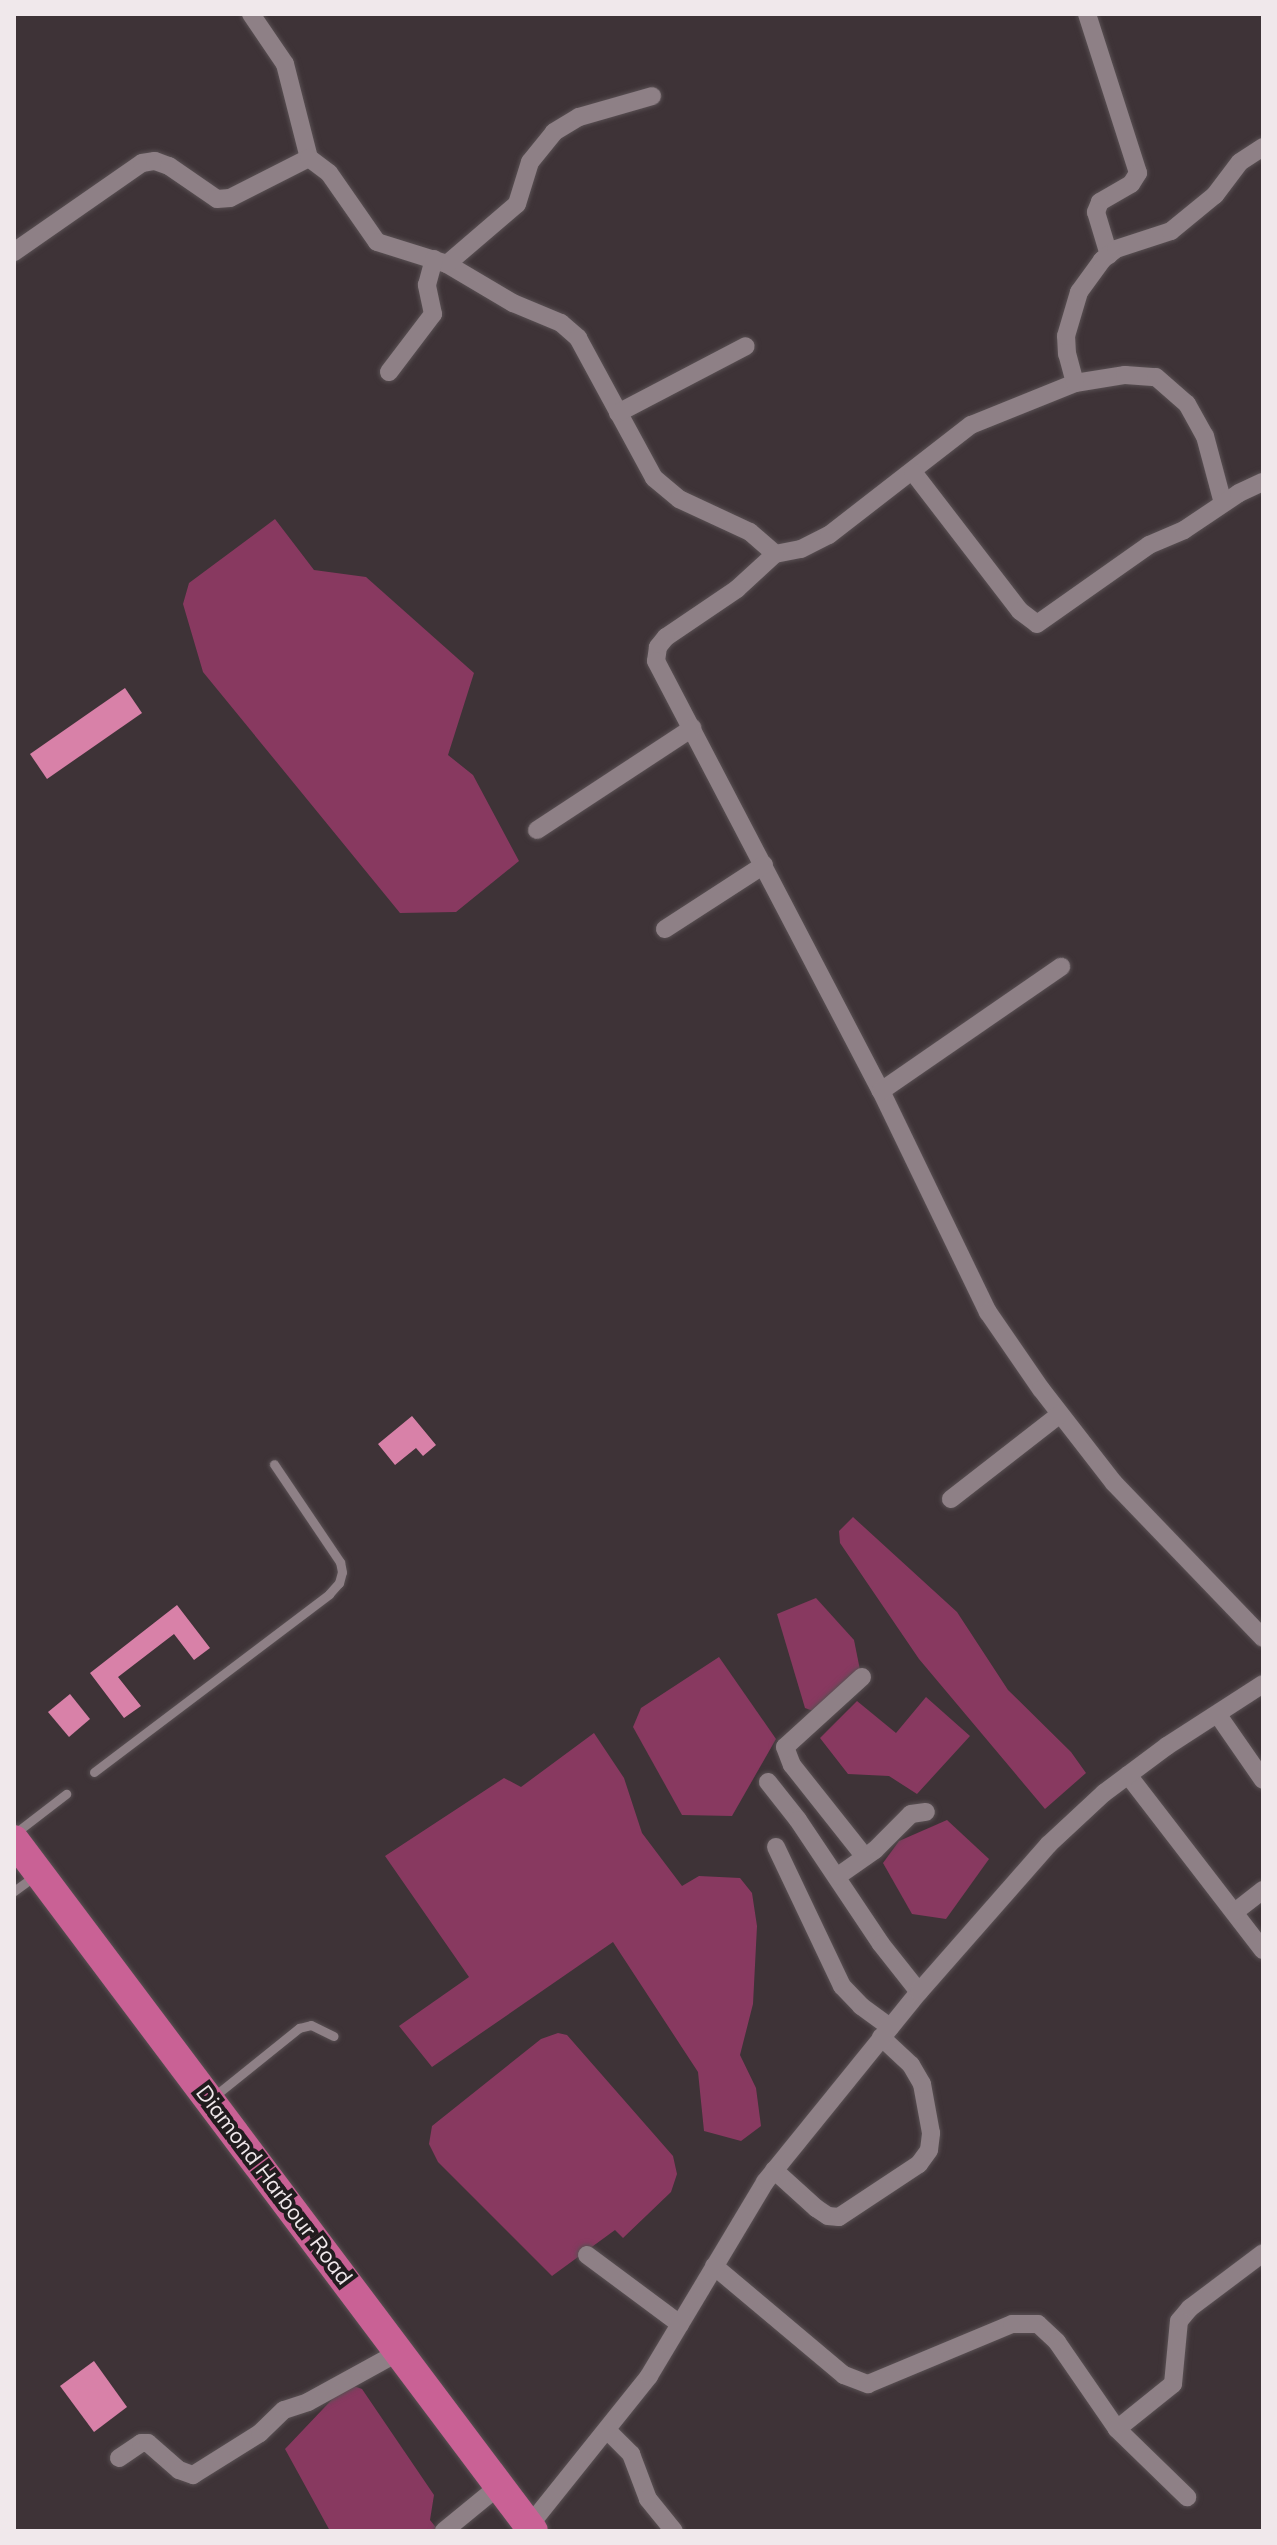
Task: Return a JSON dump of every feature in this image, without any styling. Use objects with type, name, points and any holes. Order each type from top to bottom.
[{"type":"highway","name":"Diamond Harbour Road","points":[[14,1840],[531,2528]]},
{"type":"street","points":[[251,14],[285,64],[309,158],[329,173],[377,242],[440,262],[513,303],[561,323],[578,338],[654,478],[679,499],[750,532],[775,554]]},
{"type":"street","points":[[1087,14],[1138,173],[1131,184],[1100,202],[1096,212],[1109,255]]},
{"type":"street","points":[[389,372],[433,314],[427,285],[440,262],[517,204],[530,162],[554,132],[579,117],[652,96]]},
{"type":"street","points":[[1075,383],[1067,354],[1066,336],[1079,292],[1116,249],[1171,231],[1215,195],[1240,162],[1263,147]]},
{"type":"street","points":[[14,252],[142,163],[155,161],[169,166],[217,199],[230,198],[309,158]]},
{"type":"street","points":[[618,413],[746,346]]},
{"type":"street","points":[[1223,503],[1196,417],[1168,386],[1156,377],[1141,374],[1075,383],[971,425],[829,535],[801,549],[775,554],[737,589],[666,637],[658,647],[656,661],[881,1091],[988,1312],[1060,1414],[1114,1483],[1263,1638]]},
{"type":"street","points":[[913,472],[1020,611],[1037,624],[1149,545],[1184,530],[1223,503],[1263,482]]},
{"type":"street","points":[[537,830],[692,728]]},
{"type":"street","points":[[665,929],[764,865]]},
{"type":"street","points":[[881,1091],[1061,967]]},
{"type":"street","points":[[951,1499],[1060,1414]]},
{"type":"street","points":[[862,1677],[785,1747],[792,1765],[865,1857]]},
{"type":"street","points":[[531,2528],[649,2376],[774,2170],[919,1992],[1048,1845],[1128,1775],[1263,1684]]},
{"type":"street","points":[[1218,1715],[1263,1780]]},
{"type":"street","points":[[1128,1775],[1236,1911],[1263,1950]]},
{"type":"street","points":[[768,1782],[838,1876],[881,1944],[919,1992]]},
{"type":"street","points":[[838,1876],[865,1857],[911,1814],[926,1812]]},
{"type":"street","points":[[774,2170],[816,2208],[828,2216],[839,2217],[919,2164],[929,2150],[931,2133],[922,2084],[886,2032],[842,1986],[776,1847]]},
{"type":"street","points":[[1236,1911],[1263,1890]]},
{"type":"street","points":[[1117,2429],[1173,2384],[1179,2321],[1190,2308],[1263,2253]]},
{"type":"street","points":[[587,2255],[680,2324]]},
{"type":"street","points":[[714,2266],[844,2375],[868,2384],[1012,2324],[1038,2324],[1057,2342],[1117,2429],[1187,2497]]},
{"type":"street","points":[[119,2458],[141,2443],[148,2443],[179,2470],[193,2475],[260,2433],[284,2410],[308,2402],[399,2352]]},
{"type":"street","points":[[608,2431],[631,2454],[648,2499],[674,2531]]},
{"type":"street","points":[[444,2531],[499,2486]]},
{"type":"lane","points":[[94,1772],[329,1594],[339,1583],[342,1572],[340,1562],[274,1464]]},
{"type":"lane","points":[[14,1834],[66,1794]]},
{"type":"lane","points":[[14,1891],[39,1873]]},
{"type":"lane","points":[[210,2100],[299,2028],[311,2025],[334,2036]]},
{"type":"shaded area","points":[[275,519],[314,570],[366,577],[474,673],[448,755],[473,775],[519,861],[456,912],[400,913],[203,672],[183,604],[189,583]]},
{"type":"shaded area","points":[[853,1517],[957,1612],[1008,1690],[1071,1752],[1086,1773],[1045,1809],[919,1659],[840,1543],[839,1531]]},
{"type":"shaded area","points":[[816,1598],[854,1640],[861,1675],[821,1714],[805,1708],[777,1614]]},
{"type":"shaded area","points":[[719,1657],[776,1739],[732,1816],[682,1815],[633,1727],[641,1708]]},
{"type":"shaded area","points":[[926,1697],[970,1736],[917,1794],[889,1776],[848,1774],[820,1738],[857,1701],[896,1733]]},
{"type":"shaded area","points":[[594,1733],[624,1778],[642,1833],[682,1886],[699,1876],[740,1878],[752,1893],[757,1926],[753,2004],[740,2055],[756,2088],[761,2126],[741,2141],[704,2131],[698,2072],[613,1942],[432,2067],[399,2026],[469,1977],[385,1856],[504,1778],[521,1787]]},
{"type":"shaded area","points":[[947,1820],[989,1859],[946,1919],[912,1914],[883,1863],[899,1841]]},
{"type":"shaded area","points":[[558,2033],[567,2035],[673,2156],[677,2174],[671,2192],[623,2238],[615,2230],[552,2276],[438,2162],[429,2144],[432,2126],[541,2039]]},
{"type":"shaded area","points":[[351,2385],[362,2389],[434,2495],[430,2520],[438,2530],[330,2531],[285,2449],[340,2391]]},
{"type":"building","points":[[125,688],[142,713],[47,779],[30,754]]},
{"type":"building","points":[[412,1416],[436,1445],[423,1456],[416,1448],[395,1465],[378,1444]]},
{"type":"building","points":[[177,1605],[210,1648],[194,1660],[174,1634],[118,1677],[141,1706],[124,1718],[90,1673]]},
{"type":"building","points":[[70,1694],[90,1719],[69,1737],[48,1712]]},
{"type":"building","points":[[94,2361],[127,2407],[94,2432],[60,2386]]}]
